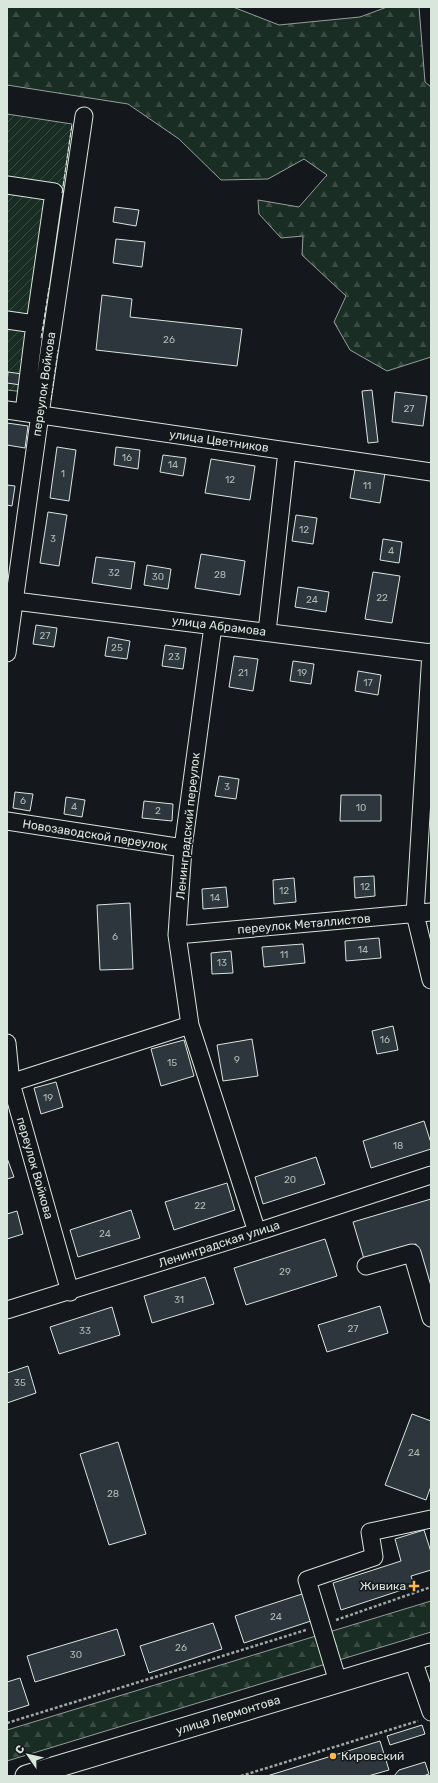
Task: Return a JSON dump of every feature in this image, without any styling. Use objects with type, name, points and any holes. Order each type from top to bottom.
[{"type":"main road","name":"улица Лермонтова","points":[[26,1776],[422,1657]]},
{"type":"street","name":"переулок Войкова","points":[[7,653],[10,600],[32,413],[84,116]]},
{"type":"street","points":[[7,185],[54,192],[35,324],[32,413]]},
{"type":"street","points":[[7,320],[35,324]]},
{"type":"street","name":"улица Цветников","points":[[7,410],[431,472]]},
{"type":"street","points":[[267,632],[287,451]]},
{"type":"street","name":"улица Абрамова","points":[[10,600],[431,653]]},
{"type":"street","name":"Ленинградский переулок","points":[[213,626],[182,848],[177,935],[190,1025],[257,1232]]},
{"type":"street","points":[[431,653],[423,913],[431,980]]},
{"type":"street","name":"Новозаводской переулок","points":[[7,821],[182,848]]},
{"type":"street","name":"переулок Металлистов","points":[[177,935],[423,913]]},
{"type":"street","points":[[9,1083],[190,1025]]},
{"type":"street","name":"переулок Войкова","points":[[7,1043],[9,1083],[70,1292]]},
{"type":"street","name":"Ленинградская улица","points":[[7,1310],[70,1292],[431,1175]]},
{"type":"street","points":[[366,1266],[412,1253],[430,1312]]},
{"type":"street","points":[[338,1682],[307,1580],[374,1557],[370,1532],[431,1519]]},
{"type":"street","points":[[422,1657],[427,1716]]},
{"type":"path","points":[[7,1723],[320,1625],[431,1587]]},
{"type":"path","points":[[241,1776],[427,1716]]},
{"type":"green space","points":[[7,7],[233,7],[279,25],[360,17],[387,7],[419,7],[425,82],[431,87],[431,357],[387,371],[350,350],[334,322],[346,296],[302,255],[303,236],[281,238],[259,214],[258,200],[299,207],[327,175],[304,159],[268,179],[221,180],[179,139],[128,104],[7,85]]},
{"type":"green space","points":[[7,114],[72,124],[34,393],[7,390]]},
{"type":"green space","points":[[431,1601],[431,1632],[7,1761],[7,1730]]},
{"type":"building","points":[[115,207],[139,210],[136,226],[113,222]]},
{"type":"building","points":[[116,239],[145,242],[142,267],[113,263]]},
{"type":"building","points":[[102,295],[132,299],[130,317],[242,329],[237,366],[96,350]]},
{"type":"building","points":[[8,372],[22,374],[21,385],[7,383]]},
{"type":"building","points":[[372,390],[378,442],[368,443],[362,391]]},
{"type":"building","points":[[395,392],[427,396],[423,426],[392,422]]},
{"type":"building","points":[[7,423],[28,426],[25,448],[7,445]]},
{"type":"building","points":[[57,447],[76,450],[69,501],[50,498]]},
{"type":"building","points":[[116,447],[140,450],[138,469],[114,465]]},
{"type":"building","points":[[163,455],[186,458],[183,476],[160,472]]},
{"type":"building","points":[[211,459],[255,466],[250,500],[205,493]]},
{"type":"building","points":[[355,469],[385,473],[380,503],[350,498]]},
{"type":"building","points":[[7,485],[15,486],[12,506],[7,505]]},
{"type":"building","points":[[48,512],[67,515],[59,566],[40,563]]},
{"type":"building","points":[[296,515],[317,518],[313,544],[292,541]]},
{"type":"building","points":[[383,539],[402,542],[399,563],[380,560]]},
{"type":"building","points":[[201,554],[245,561],[240,595],[195,588]]},
{"type":"building","points":[[96,557],[135,562],[131,589],[92,583]]},
{"type":"building","points":[[147,565],[171,569],[168,589],[144,585]]},
{"type":"building","points":[[373,572],[400,576],[392,623],[365,619]]},
{"type":"building","points":[[298,587],[329,592],[326,612],[295,607]]},
{"type":"building","points":[[36,625],[57,628],[54,647],[33,644]]},
{"type":"building","points":[[108,637],[130,641],[127,659],[105,656]]},
{"type":"building","points":[[165,645],[186,648],[183,669],[162,666]]},
{"type":"building","points":[[234,656],[258,659],[253,691],[229,687]]},
{"type":"building","points":[[293,661],[314,664],[311,684],[290,681]]},
{"type":"building","points":[[358,671],[381,675],[378,695],[355,691]]},
{"type":"building","points":[[219,776],[239,779],[236,799],[215,796]]},
{"type":"building","points":[[15,792],[33,794],[30,811],[13,808]]},
{"type":"building","points":[[341,795],[381,795],[381,821],[340,821]]},
{"type":"building","points":[[66,797],[85,800],[82,817],[64,814]]},
{"type":"building","points":[[144,801],[173,804],[172,821],[142,818]]},
{"type":"building","points":[[374,876],[375,896],[355,898],[354,877]]},
{"type":"building","points":[[294,878],[296,902],[274,904],[273,880]]},
{"type":"building","points":[[226,887],[228,907],[203,909],[202,889]]},
{"type":"building","points":[[130,903],[133,969],[100,970],[97,905]]},
{"type":"building","points":[[379,938],[381,958],[346,961],[345,941]]},
{"type":"building","points":[[303,944],[305,963],[264,967],[262,947]]},
{"type":"building","points":[[231,951],[233,973],[212,974],[211,953]]},
{"type":"building","points":[[393,1026],[398,1050],[377,1054],[372,1031]]},
{"type":"building","points":[[252,1039],[258,1076],[223,1081],[217,1045]]},
{"type":"building","points":[[184,1040],[194,1076],[161,1086],[151,1049]]},
{"type":"building","points":[[56,1082],[63,1107],[41,1114],[34,1088]]},
{"type":"building","points":[[424,1121],[431,1143],[431,1149],[371,1168],[363,1141]]},
{"type":"building","points":[[316,1157],[325,1184],[263,1204],[255,1177]]},
{"type":"building","points":[[7,1158],[14,1177],[7,1179]]},
{"type":"building","points":[[227,1183],[235,1210],[174,1230],[165,1202]]},
{"type":"building","points":[[431,1199],[431,1292],[416,1244],[364,1259],[353,1222]]},
{"type":"building","points":[[131,1210],[140,1238],[78,1257],[70,1230]]},
{"type":"building","points":[[17,1211],[23,1234],[7,1239],[7,1214]]},
{"type":"building","points":[[325,1239],[337,1276],[246,1305],[234,1268]]},
{"type":"building","points":[[205,1277],[214,1304],[152,1323],[144,1296]]},
{"type":"building","points":[[380,1306],[388,1333],[327,1352],[318,1325]]},
{"type":"building","points":[[112,1307],[120,1335],[59,1354],[50,1327]]},
{"type":"building","points":[[28,1366],[36,1393],[7,1403],[7,1373]]},
{"type":"building","points":[[412,1414],[431,1421],[431,1486],[426,1500],[385,1485]]},
{"type":"building","points":[[118,1442],[146,1534],[109,1545],[80,1454]]},
{"type":"building","points":[[424,1530],[431,1552],[431,1570],[411,1576],[414,1586],[341,1610],[333,1583],[401,1561],[395,1539]]},
{"type":"building","points":[[308,1592],[317,1619],[244,1643],[235,1616]]},
{"type":"building","points":[[213,1623],[222,1649],[149,1673],[140,1646]]},
{"type":"building","points":[[117,1629],[125,1655],[35,1682],[27,1656]]},
{"type":"building","points":[[20,1678],[29,1705],[7,1712],[7,1682]]},
{"type":"building","points":[[422,1725],[425,1734],[390,1745],[387,1736]]},
{"type":"building","points":[[380,1741],[389,1770],[368,1776],[267,1776]]},
{"type":"building","points":[[425,1762],[429,1774],[423,1776],[394,1776],[399,1770]]},
{"type":"fence","points":[[62,193],[72,124]]},
{"type":"fence","points":[[41,338],[49,288]]},
{"type":"fence","points":[[51,400],[58,350]]},
{"type":"place","name":"Живика","points":[[414,1586]]},
{"type":"place","name":"Кировский","points":[[333,1756]]}]
